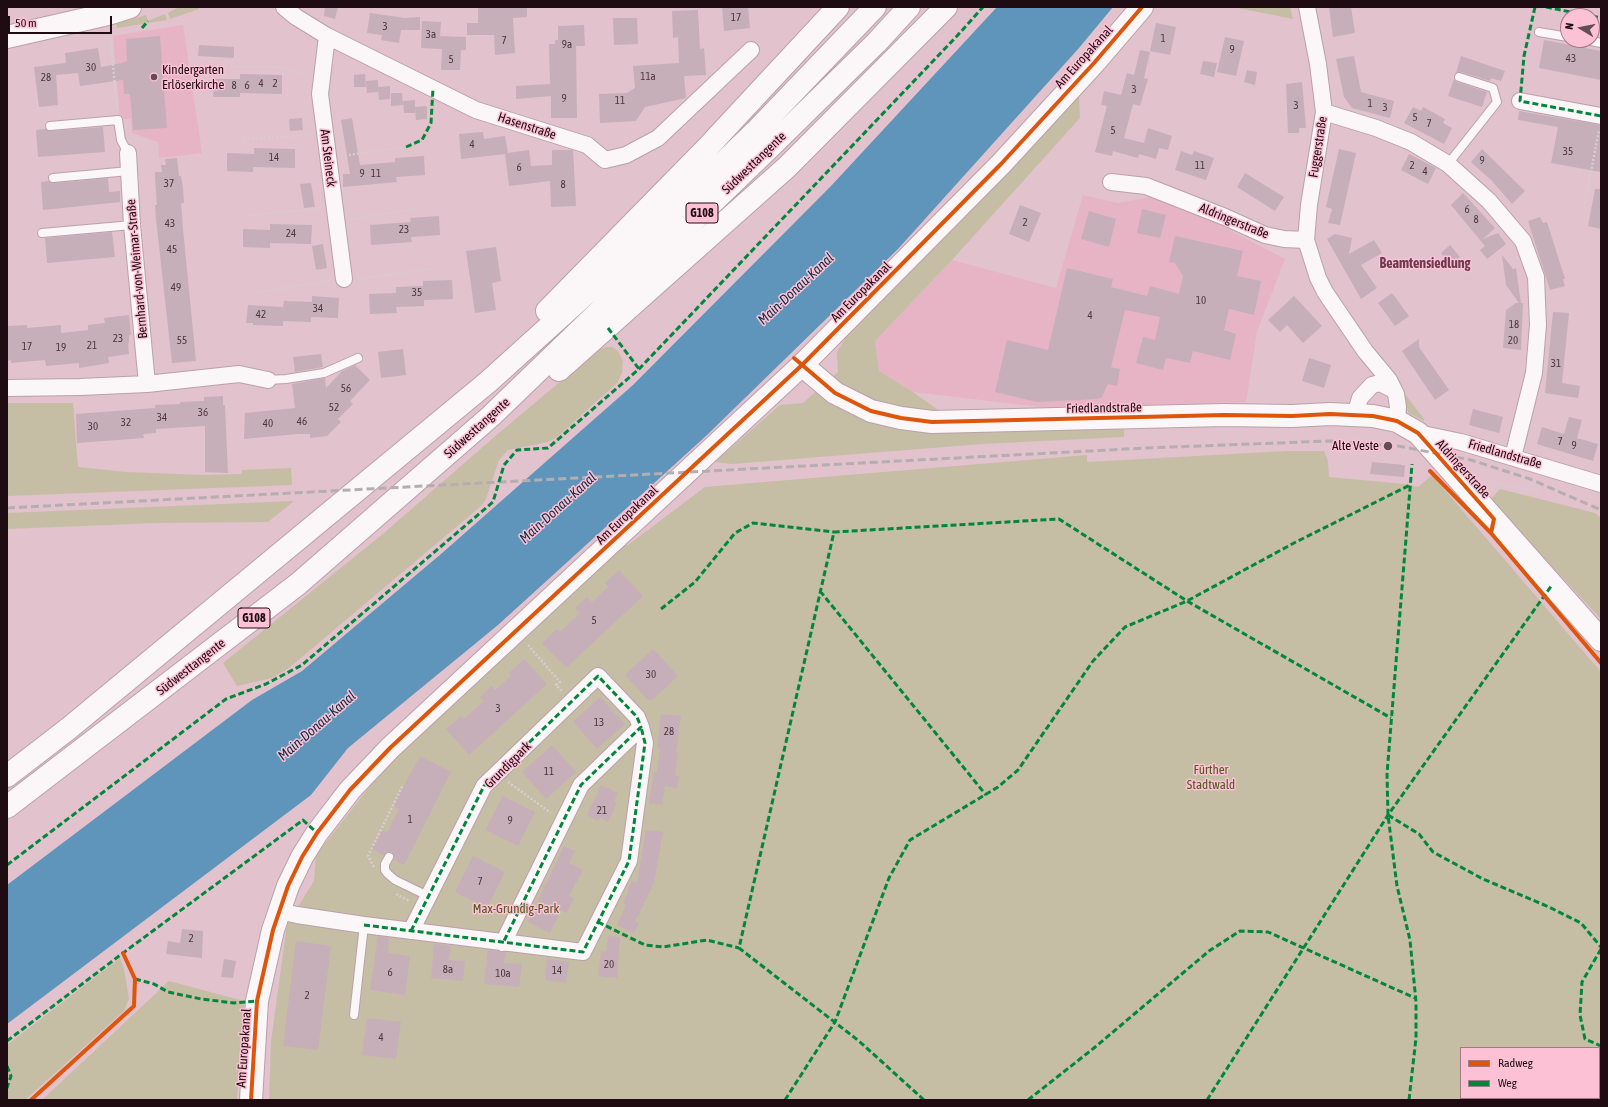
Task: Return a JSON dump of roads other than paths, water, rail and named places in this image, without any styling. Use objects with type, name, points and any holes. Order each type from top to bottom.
[{"type":"main road","points":[[7,37],[108,14],[130,7]]},
{"type":"main road","points":[[488,382],[546,311],[706,149],[838,7]]},
{"type":"main road","name":"Südwesttangente","points":[[7,776],[92,709],[488,382],[622,261],[755,132],[876,7]]},
{"type":"main road","name":"Südwesttangente","points":[[7,807],[298,584],[491,416],[772,145],[877,42],[909,7]]},
{"type":"main road","points":[[491,416],[511,407],[529,396],[730,219],[787,167],[946,7]]},
{"type":"main road","name":"Am Europakanal","points":[[251,1100],[257,1001],[279,910],[288,886],[317,833],[350,790],[390,748],[802,365],[1001,164],[1094,63],[1142,7]]},
{"type":"main road","name":"Friedlandstraße","points":[[802,365],[835,393],[871,410],[901,418],[932,422],[1224,415],[1292,416],[1355,414],[1397,421],[1418,433]]},
{"type":"main road","name":"Aldringerstraße","points":[[1418,433],[1601,640]]},
{"type":"street","name":"Hasenstraße","points":[[284,7],[296,17],[327,36],[476,110],[587,145],[605,160],[626,154],[658,138],[751,50]]},
{"type":"street","name":"Fuggerstraße","points":[[1306,240],[1309,205],[1324,112],[1318,64],[1307,7]]},
{"type":"street","name":"Am Steineck","points":[[327,36],[320,94],[344,279]]},
{"type":"street","points":[[1520,101],[1600,123]]},
{"type":"street","points":[[1324,112],[1376,128],[1411,142],[1448,164],[1489,201],[1523,242],[1536,277],[1538,325],[1534,373],[1513,457]]},
{"type":"street","name":"Bernhard-von-Weimar-Straße","points":[[128,154],[132,225],[147,384]]},
{"type":"street","name":"Aldringerstraße","points":[[1110,182],[1146,186],[1225,217],[1265,235],[1284,239],[1306,240]]},
{"type":"street","points":[[1306,240],[1318,278],[1325,292],[1365,351],[1382,370],[1394,390],[1398,407],[1397,421]]},
{"type":"street","points":[[1355,414],[1360,398],[1367,388],[1370,375],[1365,351]]},
{"type":"street","points":[[7,388],[80,388],[147,384],[239,374],[268,380]]},
{"type":"street","points":[[1367,388],[1380,383],[1394,390]]},
{"type":"street","name":"Friedlandstraße","points":[[1418,433],[1461,442],[1601,484]]},
{"type":"street","name":"Grundigpark","points":[[279,910],[297,915],[364,925],[411,931],[583,952],[629,861],[645,743],[637,717],[598,676],[484,786],[411,931]]},
{"type":"street","points":[[503,942],[581,786],[641,727]]},
{"type":"lane","points":[[1539,32],[1560,36]]},
{"type":"lane","points":[[1448,164],[1497,102],[1494,88],[1459,77]]},
{"type":"lane","points":[[50,126],[118,120],[121,140],[128,154]]},
{"type":"lane","points":[[53,178],[129,171]]},
{"type":"lane","points":[[42,234],[132,225]]},
{"type":"lane","points":[[268,380],[286,379],[324,373],[358,358]]},
{"type":"lane","points":[[389,857],[385,870],[388,874],[395,880],[428,896]]},
{"type":"lane","points":[[354,1015],[364,925]]},
{"type":"water","name":"Main-Donau-Kanal","points":[[997,7],[1113,7],[1079,48],[898,249],[707,435],[498,625],[348,748],[311,795],[7,1024],[7,885],[252,700],[302,671],[441,554],[633,385],[831,186]]},
{"type":"railway","points":[[7,508],[1146,448],[1329,441],[1398,446],[1471,460],[1530,479],[1601,510]]},
{"type":"place","name":"Kindergarten Erlöserkirche","points":[[154,77]]},
{"type":"place","name":"Alte Veste","points":[[1388,446]]},
{"type":"district","name":"Beamtensiedlung","points":[[1425,264]]},
{"type":"park label","name":"Fürther Stadtwald","points":[[1211,778]]},
{"type":"park label","name":"Max-Grundig-Park","points":[[516,909]]}]
